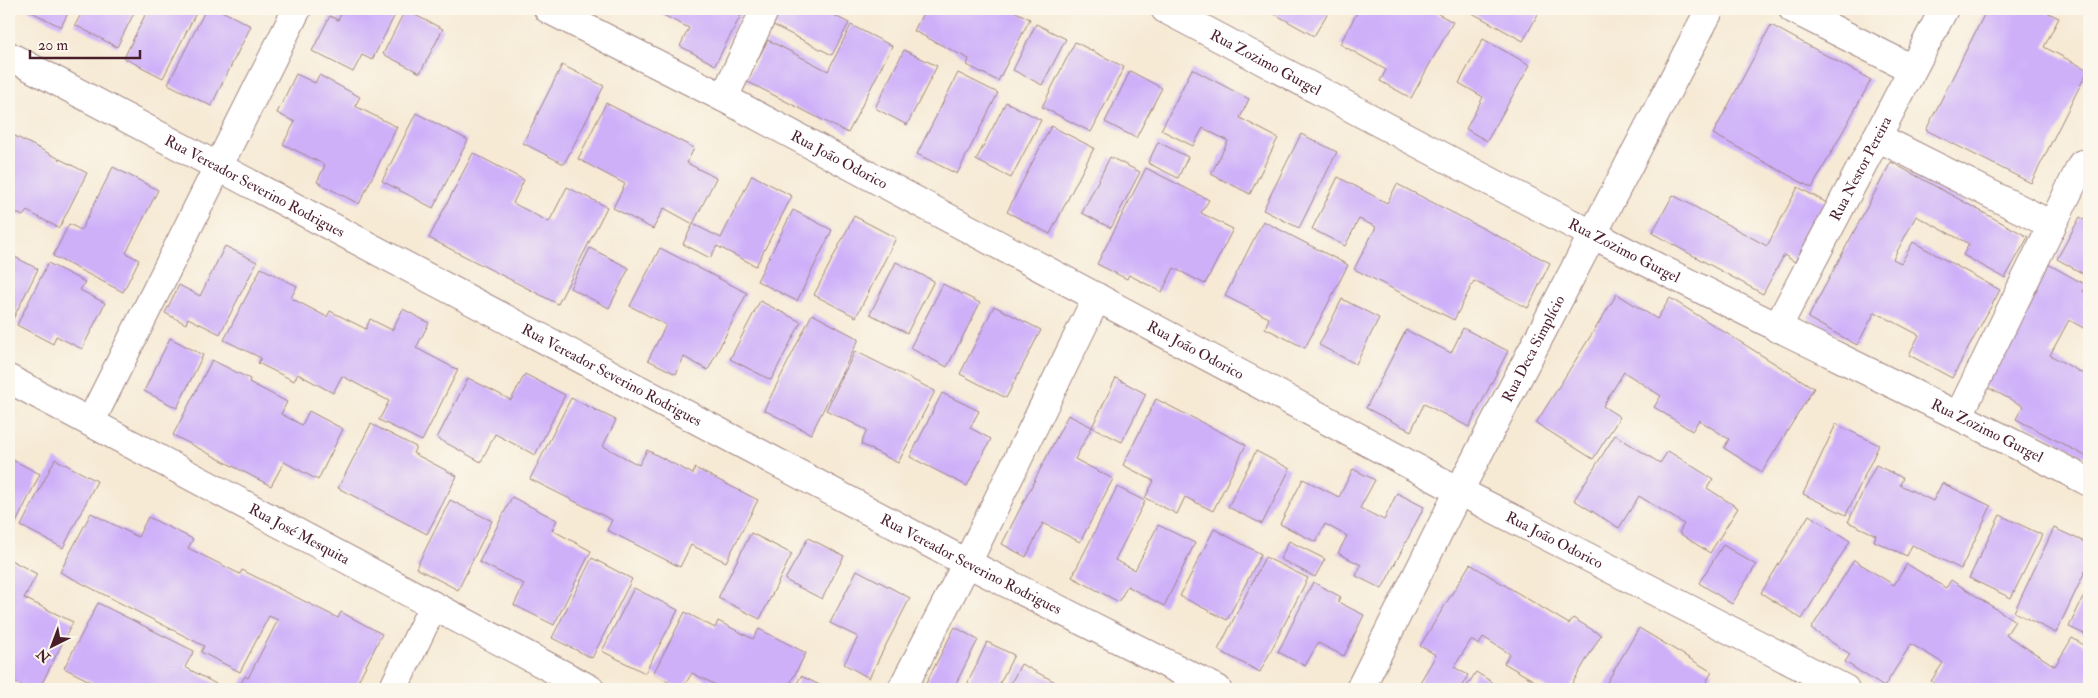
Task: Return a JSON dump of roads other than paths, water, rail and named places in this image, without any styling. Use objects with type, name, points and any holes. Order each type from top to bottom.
[{"type":"street","points":[[91,421],[220,167],[297,9]]},
{"type":"street","name":"Rua João Odorico","points":[[548,9],[724,98],[1459,491],[1844,689]]},
{"type":"street","points":[[724,98],[765,9]]},
{"type":"street","name":"Rua Zozimo Gurgel","points":[[1165,9],[1593,235],[1888,383],[1959,415],[2089,482]]},
{"type":"street","name":"Rua Deca Simplício","points":[[1360,689],[1459,491],[1710,9]]},
{"type":"street","points":[[1793,9],[1912,69]]},
{"type":"street","name":"Rua Nestor Pereira","points":[[1777,328],[1944,9]]},
{"type":"street","name":"Rua Vereador Severino Rodrigues","points":[[9,56],[967,563],[1217,689]]},
{"type":"street","points":[[1877,137],[2052,225]]},
{"type":"street","points":[[1959,415],[2052,225],[2086,166]]},
{"type":"street","points":[[902,689],[967,563],[1097,297]]},
{"type":"street","name":"Rua José Mesquita","points":[[9,379],[91,421],[590,689]]},
{"type":"street","points":[[393,689],[433,606]]}]
